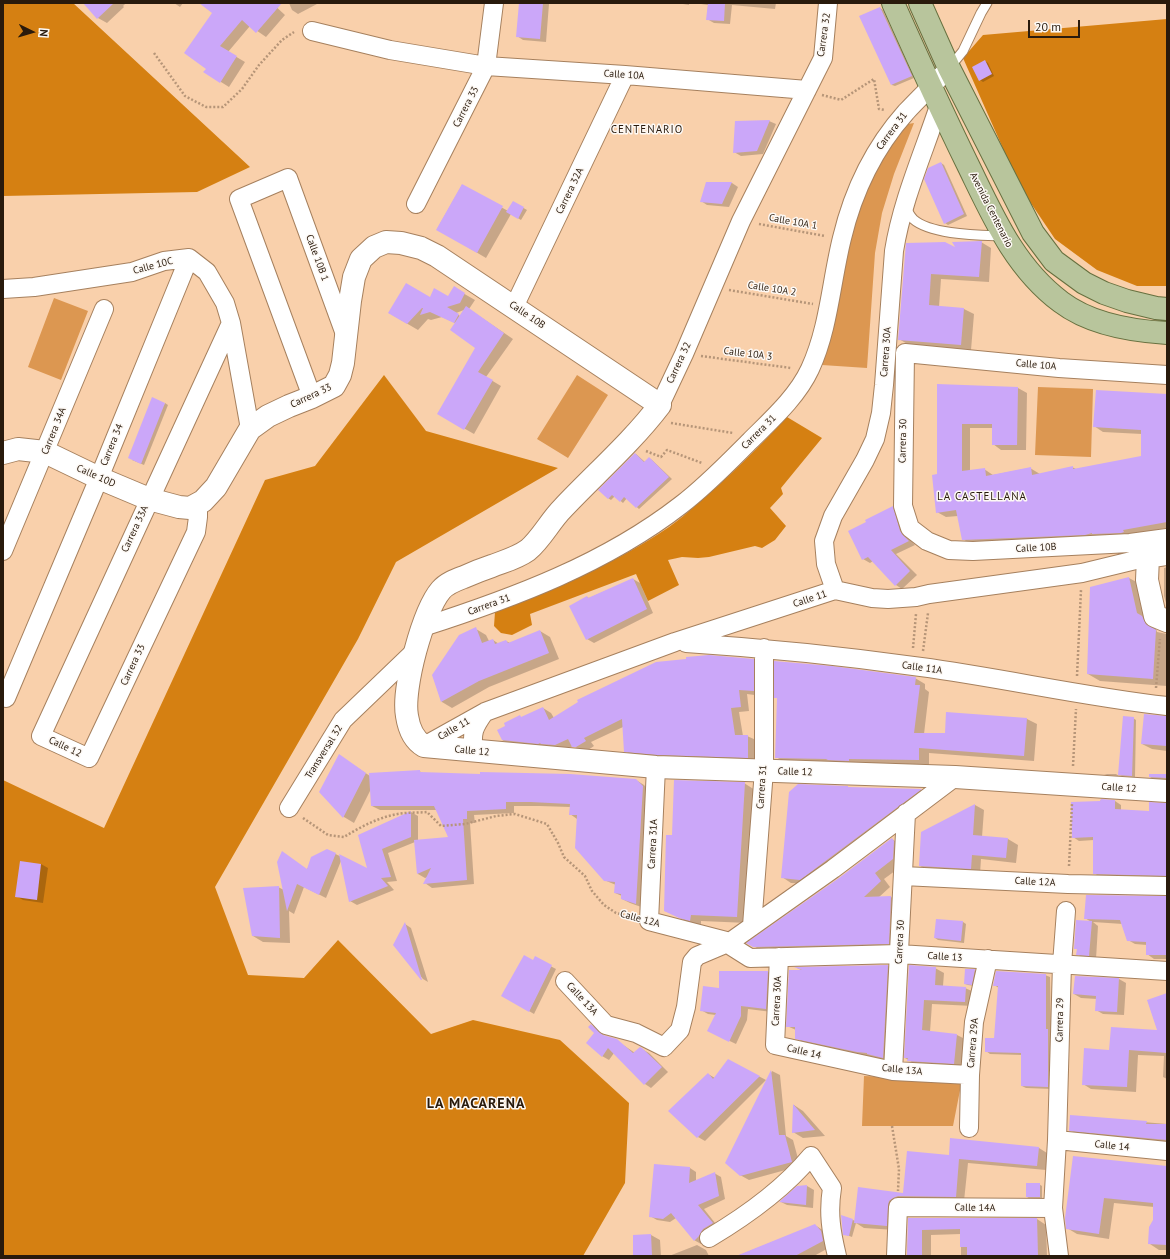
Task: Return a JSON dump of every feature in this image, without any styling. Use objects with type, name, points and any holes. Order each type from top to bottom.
[{"type":"main road","name":"Avenida Centenario","points":[[893,3],[935,97],[1003,236],[1016,256],[1036,281],[1061,303],[1083,316],[1118,327],[1167,333]]},
{"type":"main road","points":[[920,3],[949,68],[1033,233],[1054,261],[1084,283],[1104,293],[1127,301],[1167,309]]},
{"type":"street","name":"Carrera 33","points":[[416,204],[486,66],[494,3]]},
{"type":"street","name":"Carrera 32","points":[[419,639],[435,597],[442,588],[456,580],[512,559],[528,550],[558,512],[627,444],[654,412],[684,354],[741,221],[823,58],[828,3]]},
{"type":"street","name":"Calle 10A","points":[[312,31],[390,50],[486,66],[625,75],[807,90]]},
{"type":"street","name":"Carrera 30A","points":[[835,590],[826,564],[824,541],[833,516],[865,460],[875,438],[881,413],[884,386],[894,251],[897,230],[935,97],[949,68]]},
{"type":"street","name":"Carrera 32A","points":[[514,307],[625,75]]},
{"type":"street","name":"Carrera 31","points":[[419,639],[479,609],[531,589],[590,562],[642,532],[682,504],[722,469],[755,436],[798,390],[810,370],[820,343],[842,239],[860,182],[877,151],[907,111],[935,97]]},
{"type":"street","name":"Calle 10B 1","points":[[312,397],[239,198],[288,178],[346,338]]},
{"type":"street","name":"Carrera 33","points":[[89,758],[196,532],[198,517],[194,506],[216,487],[250,428],[268,416],[334,386],[340,375],[354,277],[361,259],[374,247],[386,242]]},
{"type":"street","name":"Calle 10B","points":[[386,242],[421,248],[437,256],[514,307],[654,412]]},
{"type":"street","name":"Calle 10C","points":[[3,289],[34,287],[132,272],[164,261],[189,258]]},
{"type":"street","points":[[189,258],[207,272],[225,303],[231,323],[250,428]]},
{"type":"street","name":"Carrera 34","points":[[6,698],[99,478],[189,258]]},
{"type":"street","name":"Carrera 34A","points":[[3,551],[104,309]]},
{"type":"street","name":"Carrera 33A","points":[[41,736],[231,323]]},
{"type":"street","name":"Calle 10A","points":[[905,353],[1059,368],[1167,375]]},
{"type":"street","name":"Carrera 30","points":[[905,353],[903,506],[910,528]]},
{"type":"street","name":"Calle 10D","points":[[3,453],[18,449],[45,452],[99,478],[149,499],[180,507],[194,506]]},
{"type":"street","name":"Calle 10B","points":[[910,528],[927,541],[949,550],[973,551],[1130,543],[1167,538]]},
{"type":"street","name":"Calle 11","points":[[424,746],[485,712],[675,642],[835,590],[872,598],[888,599],[922,596],[1082,573],[1157,556]]},
{"type":"street","points":[[1157,556],[1147,580],[1161,618]]},
{"type":"street","points":[[419,639],[409,677],[406,696],[407,716],[410,730],[417,742],[424,746]]},
{"type":"street","name":"Transversal 32","points":[[289,808],[343,720],[419,639]]},
{"type":"street","name":"Calle 11A","points":[[675,642],[764,648],[916,666],[1161,705]]},
{"type":"street","name":"Carrera 31","points":[[752,926],[764,770],[764,648]]},
{"type":"street","name":"Calle 11","points":[[474,751],[472,738],[475,726],[485,712]]},
{"type":"street","name":"Calle 12","points":[[41,736],[89,758]]},
{"type":"street","name":"Calle 12","points":[[424,746],[656,767],[955,777],[1167,791]]},
{"type":"street","name":"Carrera 31A","points":[[649,921],[656,767]]},
{"type":"street","points":[[730,942],[833,869],[955,777]]},
{"type":"street","name":"Carrera 30","points":[[893,1071],[906,813]]},
{"type":"street","name":"Calle 12A","points":[[903,876],[1068,884],[1167,886]]},
{"type":"street","name":"Carrera 29","points":[[1059,1256],[1053,1208],[1057,1140],[1062,964],[1066,911]]},
{"type":"street","name":"Calle 12A","points":[[649,921],[730,942]]},
{"type":"street","name":"Calle 13","points":[[730,942],[731,946],[750,958],[899,954],[1167,970]]},
{"type":"street","name":"Calle 13A","points":[[565,980],[606,1025],[636,1033],[664,1047],[680,1030],[686,1007],[692,962],[697,956],[730,942]]},
{"type":"street","name":"Carrera 30A","points":[[775,1045],[779,957]]},
{"type":"street","name":"Carrera 29A","points":[[969,1128],[970,1075],[974,1022],[988,959]]},
{"type":"street","name":"Calle 14","points":[[775,1045],[834,1059]]},
{"type":"street","name":"Calle 13A","points":[[834,1059],[893,1071],[970,1075]]},
{"type":"street","name":"Calle 14","points":[[1057,1140],[1167,1152]]},
{"type":"street","points":[[709,1238],[742,1218],[796,1174],[811,1156],[832,1188],[829,1204],[830,1230],[837,1256]]},
{"type":"street","points":[[896,1256],[898,1207]]},
{"type":"street","name":"Calle 14A","points":[[898,1207],[1053,1208]]},
{"type":"lane","points":[[949,68],[963,51],[987,3]]},
{"type":"lane","points":[[904,205],[912,219],[922,225],[942,231],[1003,236]]},
{"type":"path","points":[[154,53],[185,96],[206,107],[223,106],[242,89],[259,65],[282,40],[302,26],[312,31]]},
{"type":"path","points":[[807,90],[841,100],[874,79],[879,109],[907,111]]},
{"type":"path","name":"Calle 10A 1","points":[[741,221],[842,239]]},
{"type":"path","name":"Calle 10A 2","points":[[712,288],[828,306]]},
{"type":"path","name":"Calle 10A 3","points":[[684,354],[810,370]]},
{"type":"path","points":[[654,412],[755,436]]},
{"type":"path","points":[[627,444],[661,457],[667,450],[722,469]]},
{"type":"path","points":[[916,666],[916,626],[922,596]]},
{"type":"path","points":[[916,666],[927,629],[922,596]]},
{"type":"path","points":[[1161,618],[1159,657],[1161,705]]},
{"type":"path","points":[[1068,884],[1072,784]]},
{"type":"path","name":"Calle 12A","points":[[289,808],[328,835],[344,837],[362,826],[393,815],[427,812],[441,826],[465,824],[496,816],[515,814],[547,824],[564,857],[585,876],[592,891],[604,905],[616,913],[649,921]]},
{"type":"path","points":[[892,1126],[899,1169],[898,1207]]},
{"type":"shaded area","points":[[3,3],[73,3],[250,167],[197,192],[3,196]]},
{"type":"shaded area","points":[[1167,19],[1167,286],[1137,286],[1097,270],[1055,239],[1020,187],[963,58],[983,35]]},
{"type":"shaded area","points":[[914,123],[894,174],[882,213],[875,253],[867,368],[822,365],[836,315],[856,213],[868,179],[908,124]]},
{"type":"shaded area","points":[[54,298],[88,311],[61,380],[28,367]]},
{"type":"shaded area","points":[[384,375],[426,431],[558,468],[396,562],[358,639],[215,887],[248,975],[304,978],[338,940],[431,1034],[473,1020],[560,1040],[629,1103],[625,1183],[583,1256],[3,1256],[3,780],[104,828],[265,480],[315,466]]},
{"type":"shaded area","points":[[577,375],[608,395],[568,458],[537,439]]},
{"type":"shaded area","points":[[1038,387],[1093,389],[1091,457],[1035,455]]},
{"type":"shaded area","points":[[787,417],[822,438],[781,488],[783,494],[770,508],[786,526],[775,540],[762,548],[755,546],[709,557],[682,557],[668,560],[679,585],[648,601],[636,574],[530,614],[532,625],[512,635],[501,633],[494,626],[495,612],[606,564],[669,527],[732,473]]},
{"type":"shaded area","points":[[864,1076],[962,1080],[953,1126],[862,1126]]},
{"type":"building","points":[[83,3],[114,3],[97,19]]},
{"type":"building","points":[[199,3],[282,3],[256,33],[242,20],[220,46],[237,56],[220,83],[203,72],[206,69],[184,53],[212,13]]},
{"type":"building","points":[[519,3],[543,3],[540,39],[516,37]]},
{"type":"building","points":[[708,3],[725,3],[724,21],[706,20]]},
{"type":"building","points":[[880,7],[912,76],[891,85],[859,16]]},
{"type":"building","points":[[985,60],[992,74],[979,81],[972,67]]},
{"type":"building","points":[[770,120],[757,151],[733,153],[735,121]]},
{"type":"building","points":[[941,162],[964,214],[944,224],[924,179],[928,168]]},
{"type":"building","points":[[706,182],[732,182],[722,204],[700,202]]},
{"type":"building","points":[[462,184],[503,206],[477,253],[436,230]]},
{"type":"building","points":[[513,201],[524,207],[518,219],[506,212]]},
{"type":"building","points":[[982,241],[979,277],[931,274],[929,305],[964,308],[961,345],[898,340],[906,243],[945,242],[955,247],[952,242]]},
{"type":"building","points":[[406,283],[430,297],[434,288],[448,296],[454,286],[465,293],[460,303],[447,307],[459,314],[454,323],[430,312],[420,315],[423,308],[407,324],[388,313]]},
{"type":"building","points":[[466,306],[504,333],[478,372],[493,380],[464,430],[437,414],[475,348],[450,330]]},
{"type":"building","points":[[937,384],[1018,387],[1017,445],[992,445],[992,424],[962,424],[962,471],[985,468],[986,476],[1031,467],[1032,475],[1073,466],[1073,469],[1141,456],[1141,430],[1093,427],[1096,390],[1167,394],[1167,522],[1123,530],[1124,532],[1121,533],[1092,533],[1085,535],[962,540],[956,510],[936,513],[932,475],[937,474]]},
{"type":"building","points":[[152,397],[165,403],[141,464],[128,458]]},
{"type":"building","points":[[635,453],[644,462],[649,457],[669,477],[636,508],[624,497],[620,502],[612,495],[608,499],[598,490]]},
{"type":"building","points":[[893,506],[900,531],[909,541],[891,550],[910,571],[895,586],[868,557],[862,560],[848,531],[866,522],[865,520]]},
{"type":"building","points":[[1129,577],[1137,613],[1142,616],[1146,624],[1156,630],[1153,679],[1087,674],[1090,587]]},
{"type":"building","points":[[633,578],[647,609],[586,640],[569,606],[587,596],[588,598]]},
{"type":"building","points":[[476,627],[482,643],[493,639],[495,644],[506,640],[508,643],[540,630],[549,653],[479,681],[441,702],[432,675],[459,635]]},
{"type":"building","points":[[709,655],[754,659],[754,691],[739,690],[741,707],[731,708],[735,735],[748,735],[748,758],[657,755],[624,752],[622,719],[584,738],[586,741],[576,747],[572,747],[568,739],[555,745],[502,740],[497,730],[505,726],[504,723],[520,715],[521,717],[543,707],[549,720],[578,702],[577,700],[656,662]]},
{"type":"building","points":[[774,661],[832,666],[916,677],[915,685],[920,685],[914,733],[945,733],[946,712],[1027,718],[1024,756],[919,748],[919,760],[849,759],[849,761],[775,758],[777,698],[774,698]]},
{"type":"building","points":[[1144,714],[1167,716],[1167,746],[1141,744]]},
{"type":"building","points":[[1123,716],[1134,717],[1132,776],[1118,775]]},
{"type":"building","points":[[339,754],[366,773],[343,818],[319,792]]},
{"type":"building","points":[[420,770],[420,772],[480,774],[480,772],[570,774],[636,779],[643,786],[636,904],[621,899],[621,894],[614,893],[615,882],[604,881],[575,848],[577,815],[569,815],[570,804],[506,802],[506,809],[467,811],[467,819],[463,819],[467,880],[423,884],[431,868],[417,874],[414,840],[448,837],[434,806],[371,806],[369,773]]},
{"type":"building","points":[[1149,774],[1167,774],[1167,778],[1149,777]]},
{"type":"building","points":[[674,780],[745,782],[737,917],[691,915],[690,921],[664,911],[666,835],[672,835]]},
{"type":"building","points":[[798,784],[922,789],[800,880],[781,878],[789,792]]},
{"type":"building","points":[[1101,799],[1115,800],[1115,809],[1149,811],[1149,802],[1167,803],[1167,876],[1093,874],[1093,837],[1072,838],[1071,802],[1100,801]]},
{"type":"building","points":[[975,804],[973,835],[1008,838],[1006,858],[972,855],[971,869],[919,866],[921,832]]},
{"type":"building","points":[[411,811],[411,837],[382,849],[391,877],[381,878],[388,886],[349,902],[339,854],[367,868],[358,835]]},
{"type":"building","points":[[892,838],[894,841],[893,859],[875,873],[881,881],[864,897],[891,896],[889,944],[753,947],[746,943],[839,878]]},
{"type":"building","points":[[327,849],[336,853],[319,895],[297,884],[287,911],[277,862],[282,851],[307,869],[311,857]]},
{"type":"building","points":[[20,861],[41,864],[37,900],[15,897]]},
{"type":"building","points":[[279,886],[280,938],[252,936],[243,888]]},
{"type":"building","points":[[1086,895],[1167,896],[1166,955],[1146,955],[1146,942],[1127,941],[1120,920],[1084,919]]},
{"type":"building","points":[[936,919],[963,921],[961,941],[934,938]]},
{"type":"building","points":[[1076,920],[1092,921],[1089,956],[1076,955],[1077,949],[1074,949]]},
{"type":"building","points":[[405,922],[422,980],[393,945]]},
{"type":"building","points":[[524,955],[533,960],[535,956],[552,965],[529,1012],[501,996]]},
{"type":"building","points":[[888,965],[883,1058],[867,1053],[795,1039],[795,1027],[786,1027],[789,970],[802,970],[794,967]]},
{"type":"building","points":[[909,965],[936,967],[935,985],[966,987],[965,1002],[924,1000],[922,1030],[957,1034],[954,1064],[907,1061],[908,1058],[904,1058]]},
{"type":"building","points":[[965,969],[975,969],[972,985],[964,984]]},
{"type":"building","points":[[719,971],[768,971],[766,1009],[741,1006],[741,1016],[729,1042],[707,1031],[716,1013],[700,1011],[703,986],[719,988]]},
{"type":"building","points":[[996,971],[1046,974],[1048,1087],[1021,1086],[1021,1053],[985,1052],[985,1038],[994,1038],[998,986],[993,986]]},
{"type":"building","points":[[1075,976],[1119,978],[1117,1012],[1095,1011],[1096,996],[1073,994]]},
{"type":"building","points":[[1167,993],[1167,1053],[1129,1050],[1127,1087],[1082,1085],[1084,1048],[1109,1050],[1111,1027],[1157,1030],[1147,1000]]},
{"type":"building","points":[[591,1024],[603,1035],[617,1039],[633,1053],[640,1047],[642,1048],[662,1067],[644,1085],[608,1048],[602,1057],[586,1043],[594,1033],[588,1027]]},
{"type":"building","points":[[728,1059],[760,1076],[697,1138],[668,1111],[708,1073],[713,1079]]},
{"type":"building","points":[[771,1070],[779,1135],[785,1135],[792,1162],[740,1176],[725,1163]]},
{"type":"building","points":[[793,1104],[815,1130],[792,1133]]},
{"type":"building","points":[[1070,1115],[1147,1121],[1146,1124],[1167,1124],[1167,1140],[1069,1131]]},
{"type":"building","points":[[950,1138],[1039,1147],[1037,1166],[959,1159],[956,1197],[898,1196],[889,1201],[887,1226],[854,1223],[858,1187],[903,1193],[907,1151],[949,1155]]},
{"type":"building","points":[[1073,1156],[1167,1166],[1167,1245],[1148,1244],[1149,1227],[1153,1220],[1153,1203],[1104,1198],[1099,1234],[1066,1229],[1065,1218]]},
{"type":"building","points":[[654,1164],[690,1167],[689,1183],[715,1172],[719,1196],[698,1205],[713,1223],[703,1229],[694,1241],[671,1213],[663,1219],[649,1217]]},
{"type":"building","points":[[1026,1183],[1040,1183],[1040,1197],[1026,1197]]},
{"type":"building","points":[[807,1185],[806,1205],[779,1202],[797,1186]]},
{"type":"building","points":[[841,1215],[853,1219],[849,1236],[843,1235]]},
{"type":"building","points":[[908,1218],[1037,1218],[1038,1256],[967,1256],[967,1247],[960,1247],[960,1229],[922,1230],[922,1256],[907,1256]]},
{"type":"building","points":[[815,1224],[821,1231],[823,1241],[795,1256],[736,1256]]},
{"type":"building","points":[[651,1234],[652,1256],[633,1256],[633,1235]]},
{"type":"district","name":"CENTENARIO","points":[[647,130]]},
{"type":"district","name":"LA CASTELLANA","points":[[982,497]]},
{"type":"district","name":"LA MACARENA","points":[[476,1104]]}]
